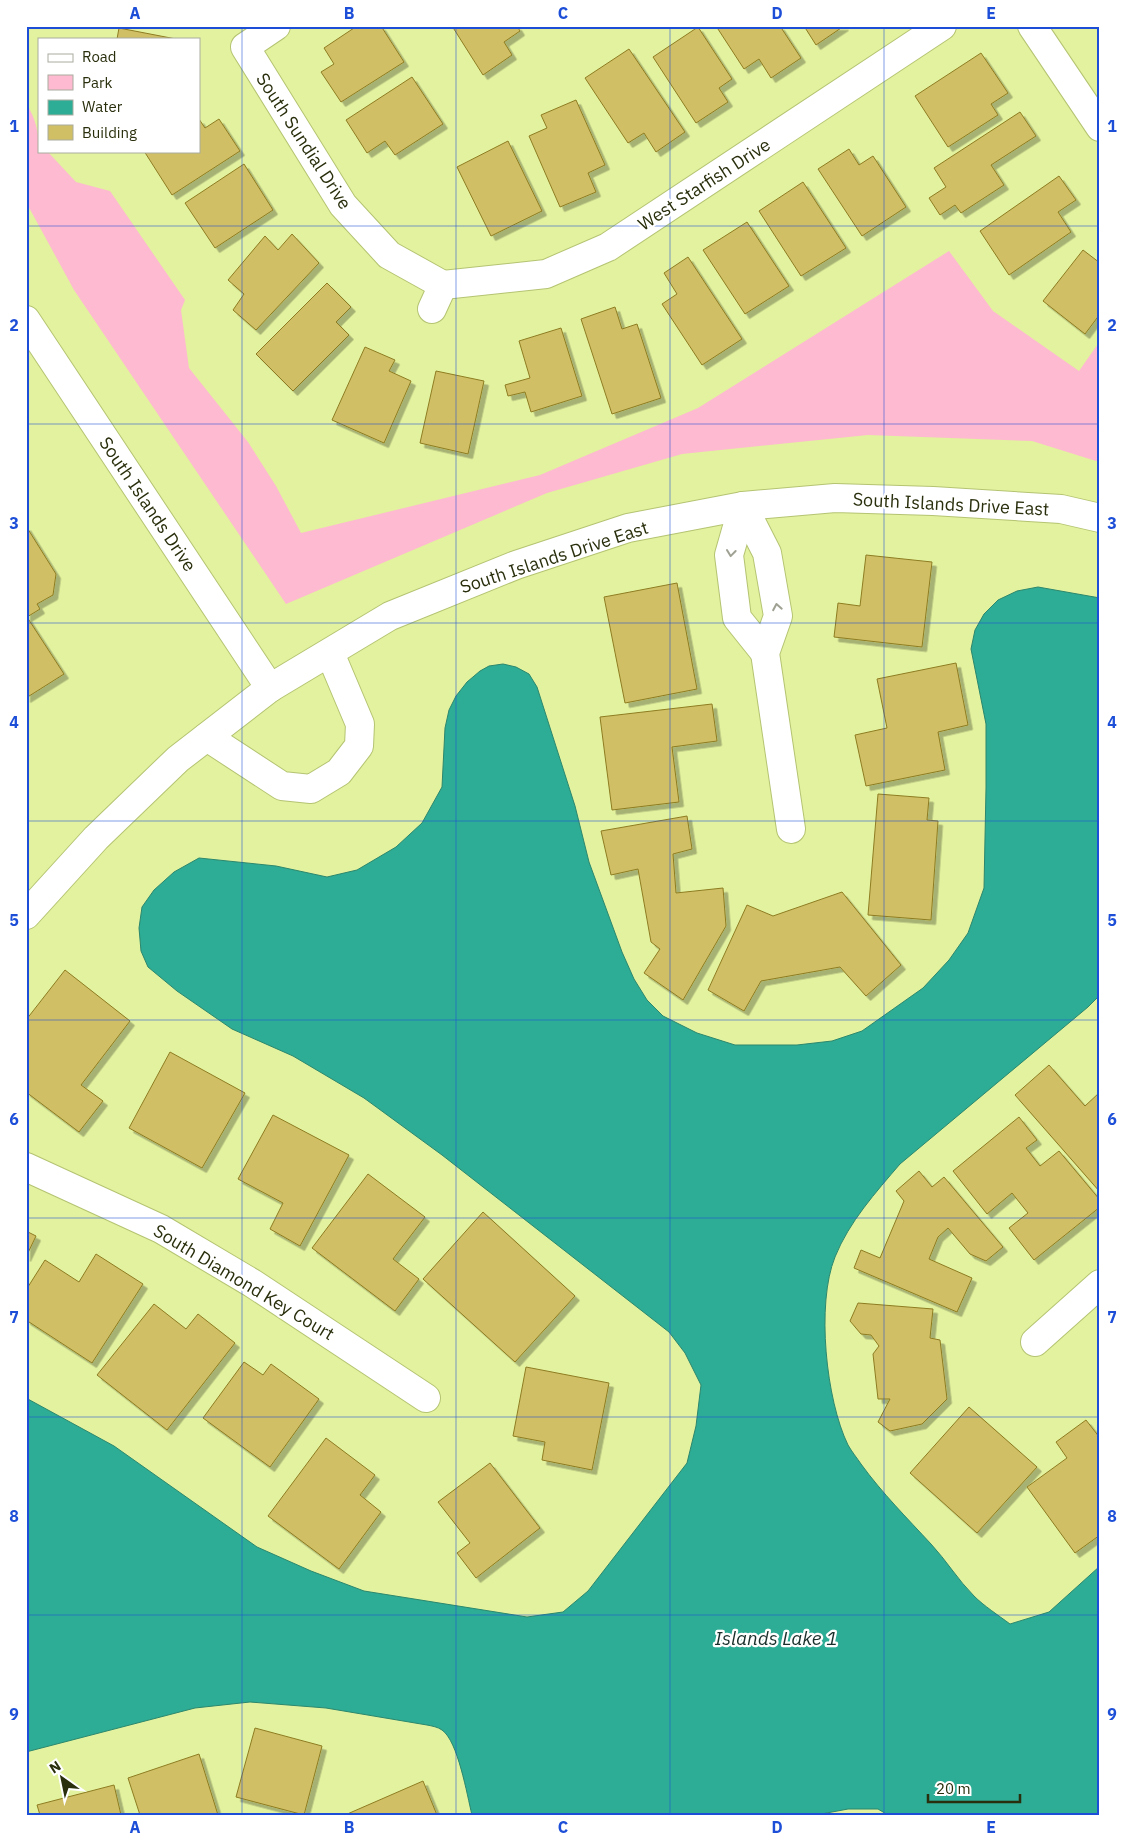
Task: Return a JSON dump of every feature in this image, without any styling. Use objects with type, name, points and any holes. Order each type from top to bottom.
[{"type":"street","name":"South Sundial Drive","points":[[276,26],[245,47],[343,206],[389,255],[438,297]]},
{"type":"street","name":"West Starfish Drive","points":[[438,297],[546,274],[608,247],[942,26]]},
{"type":"street","points":[[1032,26],[1100,126]]},
{"type":"street","name":"South Islands Drive","points":[[26,320],[270,688]]},
{"type":"street","name":"South Islands Drive East","points":[[26,915],[96,838],[178,759],[270,688],[390,616],[516,566],[628,528],[743,506],[835,498],[933,500],[1061,509],[1100,518]]},
{"type":"street","points":[[743,506],[729,555],[737,618],[765,653]]},
{"type":"street","points":[[743,506],[767,553],[778,616],[765,653],[791,829]]},
{"type":"street","points":[[207,737],[282,786],[311,789],[339,772],[359,746],[360,724],[330,653]]},
{"type":"street","name":"South Diamond Key Court","points":[[26,1167],[160,1229],[252,1283],[426,1398]]},
{"type":"street","points":[[1035,1342],[1100,1284]]},
{"type":"green space","points":[[26,103],[36,126],[38,152],[48,152],[76,182],[110,191],[185,300],[181,310],[189,368],[248,442],[276,486],[301,533],[540,475],[698,408],[949,251],[993,311],[1079,371],[1100,341],[1100,460],[1096,461],[1032,441],[868,435],[682,454],[547,493],[286,604],[74,290],[26,202]]},
{"type":"water","name":"Islands Lake 1","points":[[1038,587],[1100,598],[1100,995],[900,1164],[864,1208],[841,1244],[829,1277],[825,1325],[826,1352],[834,1403],[840,1426],[848,1445],[869,1475],[978,1600],[1010,1624],[1049,1612],[1100,1566],[1100,1815],[888,1815],[878,1809],[848,1809],[816,1815],[472,1815],[465,1782],[453,1745],[448,1736],[440,1729],[427,1725],[326,1708],[250,1702],[195,1708],[26,1752],[26,1398],[114,1446],[257,1547],[311,1571],[364,1591],[527,1617],[563,1612],[588,1591],[687,1463],[696,1426],[701,1385],[685,1353],[669,1332],[442,1155],[364,1098],[293,1056],[232,1029],[177,991],[148,967],[141,951],[139,928],[142,907],[154,890],[174,872],[199,858],[276,866],[327,877],[357,870],[396,847],[422,823],[442,787],[445,728],[449,710],[456,696],[467,682],[480,671],[489,666],[503,664],[516,667],[529,674],[537,687],[575,806],[589,862],[622,952],[634,979],[647,1000],[663,1016],[697,1033],[735,1045],[797,1045],[832,1041],[862,1031],[923,988],[949,960],[968,933],[984,888],[986,788],[986,724],[971,649],[975,630],[984,614],[998,600],[1017,591]]},
{"type":"building","points":[[357,26],[381,26],[404,62],[341,102],[321,72],[334,64],[324,48]]},
{"type":"building","points":[[452,26],[517,26],[520,31],[504,42],[512,55],[483,75]]},
{"type":"building","points":[[716,26],[780,26],[801,58],[771,78],[759,59],[744,69]]},
{"type":"building","points":[[804,26],[844,26],[816,45]]},
{"type":"building","points":[[698,27],[732,79],[719,88],[728,102],[696,123],[653,57]]},
{"type":"building","points":[[119,28],[171,38],[117,38]]},
{"type":"building","points":[[629,49],[685,132],[656,152],[644,133],[628,143],[585,78]]},
{"type":"building","points":[[981,53],[1008,93],[991,104],[998,115],[948,147],[915,96]]},
{"type":"building","points":[[412,77],[443,124],[395,155],[385,141],[367,153],[346,120]]},
{"type":"building","points":[[576,100],[605,165],[588,173],[596,192],[560,207],[529,136],[547,128],[541,115]]},
{"type":"building","points":[[1020,112],[1036,136],[991,165],[1004,185],[961,213],[955,205],[940,215],[929,198],[946,187],[934,168]]},
{"type":"building","points":[[219,119],[240,151],[172,195],[145,152],[200,152],[200,120],[205,128]]},
{"type":"building","points":[[508,141],[542,211],[491,236],[457,167]]},
{"type":"building","points":[[849,149],[859,165],[873,156],[906,207],[862,236],[818,169]]},
{"type":"building","points":[[244,164],[273,210],[215,248],[185,203]]},
{"type":"building","points":[[1059,176],[1076,200],[1058,212],[1071,232],[1009,275],[980,231]]},
{"type":"building","points":[[803,182],[846,248],[801,276],[759,211]]},
{"type":"building","points":[[747,222],[789,286],[745,314],[703,250]]},
{"type":"building","points":[[292,234],[319,263],[256,330],[233,310],[244,294],[228,280],[265,236],[278,250]]},
{"type":"building","points":[[1083,250],[1100,263],[1100,314],[1085,334],[1043,301]]},
{"type":"building","points":[[688,257],[742,339],[702,365],[662,304],[677,294],[664,273]]},
{"type":"building","points":[[327,283],[351,307],[336,322],[349,335],[293,391],[256,354]]},
{"type":"building","points":[[615,307],[622,329],[637,324],[661,398],[612,414],[581,319]]},
{"type":"building","points":[[561,328],[582,396],[531,412],[525,392],[508,396],[505,385],[530,378],[519,341]]},
{"type":"building","points":[[365,347],[395,360],[389,371],[411,381],[384,443],[332,420]]},
{"type":"building","points":[[436,371],[484,381],[468,454],[420,443]]},
{"type":"building","points":[[26,526],[56,574],[53,595],[37,604],[40,609],[27,617],[64,674],[26,698]]},
{"type":"building","points":[[866,555],[932,562],[922,647],[834,637],[838,603],[860,606]]},
{"type":"building","points":[[677,583],[697,689],[625,703],[604,597]]},
{"type":"building","points":[[956,663],[968,725],[938,732],[945,770],[866,786],[855,735],[887,728],[877,679]]},
{"type":"building","points":[[712,704],[717,741],[672,747],[679,802],[612,810],[600,717]]},
{"type":"building","points":[[878,794],[929,798],[927,820],[938,821],[931,920],[868,915]]},
{"type":"building","points":[[687,816],[692,849],[673,854],[676,893],[723,888],[726,926],[683,1000],[644,973],[660,949],[651,942],[638,869],[611,875],[601,831]]},
{"type":"building","points":[[842,892],[901,965],[866,996],[840,967],[761,981],[744,1011],[708,990],[747,905],[773,916]]},
{"type":"building","points":[[65,970],[130,1021],[81,1085],[103,1101],[79,1132],[26,1092],[26,1020]]},
{"type":"building","points":[[170,1052],[245,1093],[202,1168],[129,1128]]},
{"type":"building","points":[[1049,1065],[1085,1106],[1100,1092],[1100,1192],[1015,1095]]},
{"type":"building","points":[[273,1115],[349,1155],[300,1246],[270,1229],[283,1203],[238,1179]]},
{"type":"building","points":[[1019,1117],[1037,1140],[1026,1148],[1040,1166],[1059,1151],[1100,1200],[1100,1207],[1034,1260],[1009,1228],[1028,1213],[1012,1193],[987,1214],[953,1171]]},
{"type":"building","points":[[919,1171],[932,1187],[944,1177],[1003,1247],[986,1261],[970,1254],[948,1228],[938,1237],[929,1259],[972,1278],[957,1312],[854,1268],[861,1250],[880,1258],[904,1201],[896,1191]]},
{"type":"building","points":[[368,1174],[425,1217],[393,1259],[419,1279],[395,1311],[312,1248]]},
{"type":"building","points":[[483,1212],[575,1296],[515,1362],[423,1279]]},
{"type":"building","points":[[26,1231],[36,1236],[26,1257]]},
{"type":"building","points":[[96,1254],[143,1284],[92,1363],[26,1320],[26,1290],[45,1260],[79,1282]]},
{"type":"building","points":[[858,1303],[933,1309],[930,1338],[940,1340],[947,1399],[922,1424],[890,1431],[878,1422],[890,1399],[878,1399],[873,1354],[879,1346],[871,1335],[861,1334],[850,1321]]},
{"type":"building","points":[[154,1304],[186,1329],[198,1314],[235,1343],[167,1430],[97,1375]]},
{"type":"building","points":[[244,1362],[263,1375],[271,1364],[319,1399],[270,1467],[203,1418]]},
{"type":"building","points":[[526,1367],[609,1383],[592,1470],[542,1460],[545,1442],[513,1436]]},
{"type":"building","points":[[969,1407],[1037,1467],[977,1533],[910,1473]]},
{"type":"building","points":[[1086,1420],[1100,1438],[1100,1535],[1075,1553],[1027,1487],[1067,1458],[1056,1442]]},
{"type":"building","points":[[326,1438],[375,1475],[360,1495],[381,1512],[339,1569],[268,1516]]},
{"type":"building","points":[[490,1463],[540,1528],[476,1578],[457,1553],[470,1543],[438,1502]]},
{"type":"building","points":[[255,1728],[322,1746],[304,1815],[236,1797]]},
{"type":"building","points":[[199,1754],[218,1815],[140,1815],[128,1778]]},
{"type":"building","points":[[423,1781],[437,1815],[345,1815]]},
{"type":"building","points":[[114,1785],[121,1815],[40,1815],[37,1805]]}]
